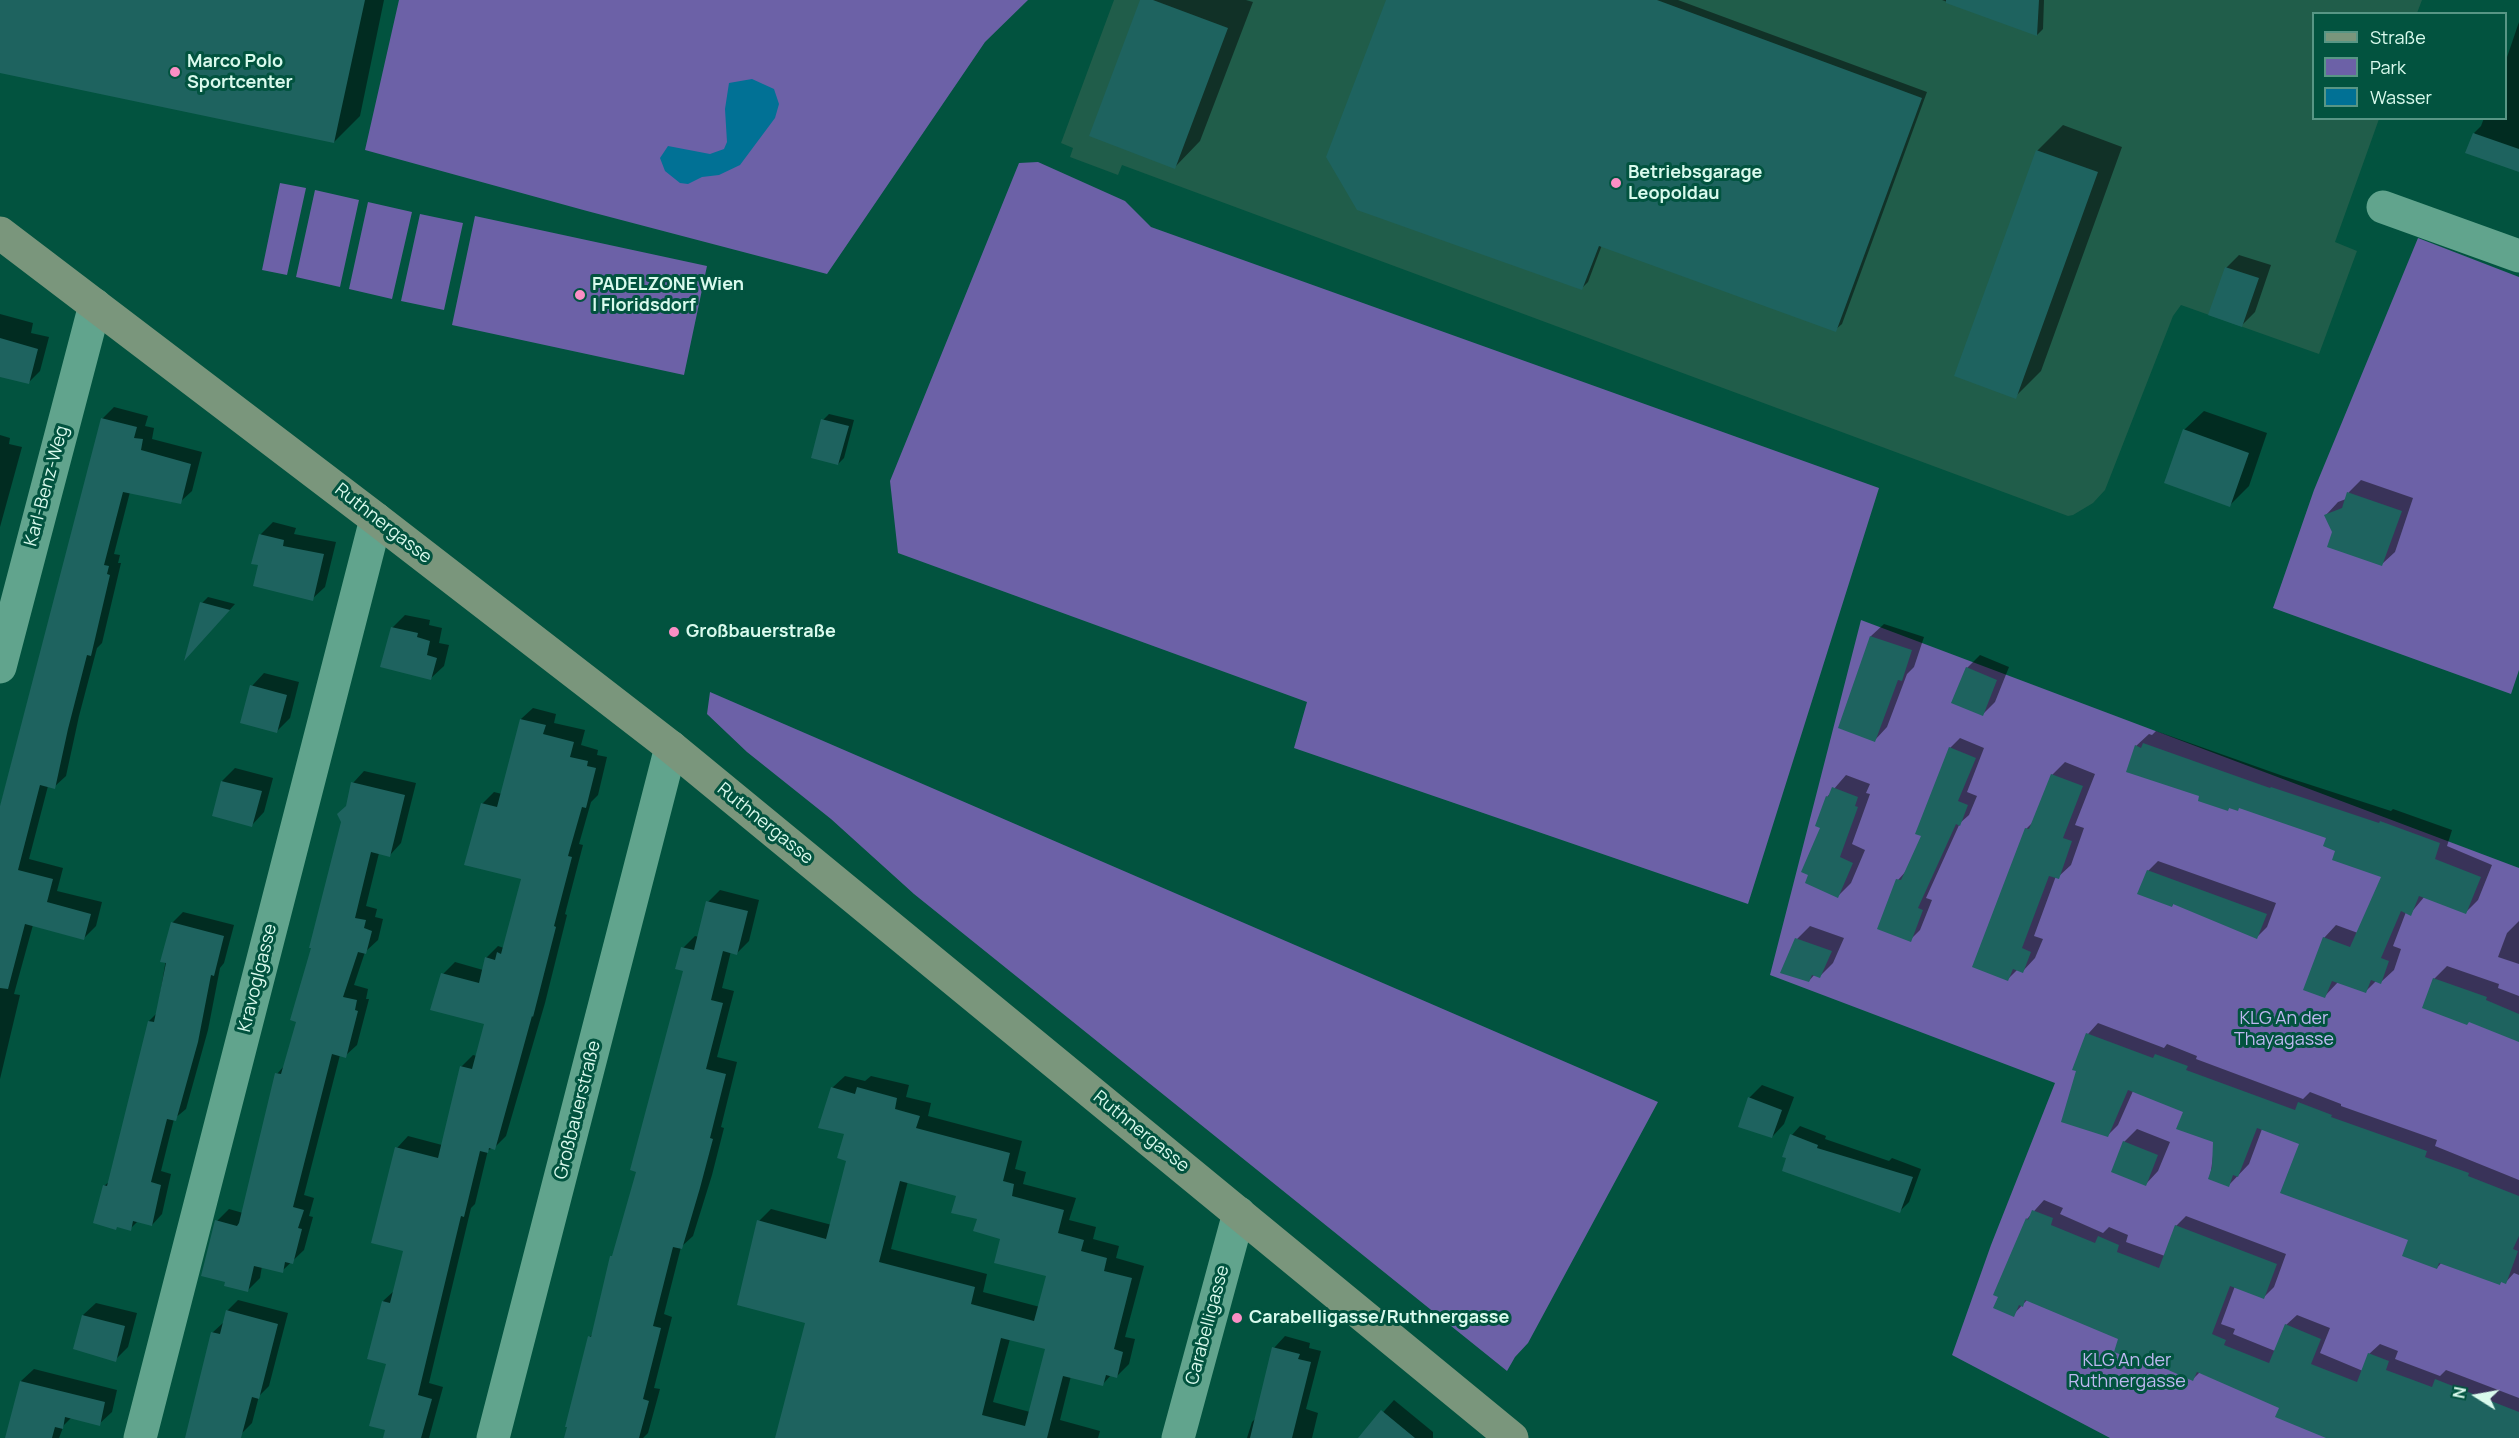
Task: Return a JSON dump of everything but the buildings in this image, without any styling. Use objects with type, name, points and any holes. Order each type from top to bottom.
[{"type":"street","points":[[2383,207],[2519,256]]},
{"type":"street","name":"Ruthnergasse","points":[[0,233],[671,747],[1512,1438]]},
{"type":"street","name":"Karl-Benz-Weg","points":[[0,667],[95,305]]},
{"type":"street","name":"Kravoglgasse","points":[[140,1438],[376,519]]},
{"type":"street","name":"Großbauerstraße","points":[[493,1438],[671,747]]},
{"type":"street","name":"Carabelligasse","points":[[1178,1438],[1239,1213]]},
{"type":"shaded area","points":[[1114,0],[2422,0],[2417,12],[2312,12],[2312,120],[2379,120],[2335,242],[2357,251],[2319,354],[2181,305],[2173,316],[2105,490],[2093,503],[2068,516],[1122,165],[1118,175],[1070,157],[1073,148],[1061,143]]},
{"type":"green space","points":[[399,0],[1028,0],[985,42],[827,274],[365,150]]},
{"type":"green space","points":[[1038,162],[1125,201],[1151,227],[1879,488],[1748,904],[1294,748],[1307,702],[898,553],[890,481],[1019,163]]},
{"type":"green space","points":[[280,183],[306,188],[287,275],[262,270]]},
{"type":"green space","points":[[315,190],[359,200],[340,287],[296,277]]},
{"type":"green space","points":[[368,202],[412,212],[392,299],[349,289]]},
{"type":"green space","points":[[420,214],[463,223],[444,310],[401,301]]},
{"type":"green space","name":"PADELZONE Wien | Floridsdorf","points":[[475,216],[707,266],[684,375],[452,325]]},
{"type":"green space","points":[[2418,238],[2519,277],[2519,670],[2511,694],[2273,608],[2314,490]]},
{"type":"green space","name":"KLG An der Thayagasse","points":[[1861,620],[2519,868],[2519,1438],[2110,1438],[1952,1355],[1991,1245],[2055,1083],[1770,975]]},
{"type":"green space","points":[[710,692],[1658,1102],[1528,1343],[1515,1357],[1507,1371],[914,894],[831,819],[747,752],[707,714]]},
{"type":"water","points":[[752,79],[774,89],[779,104],[775,118],[740,165],[719,175],[702,177],[688,184],[680,183],[665,171],[660,158],[668,146],[710,154],[724,149],[727,142],[725,109],[729,83]]},
{"type":"place","name":"Marco Polo Sportcenter","points":[[175,72]]},
{"type":"place","name":"Betriebsgarage Leopoldau","points":[[1616,183]]},
{"type":"place","name":"PADELZONE Wien | Floridsdorf","points":[[580,295]]},
{"type":"place","name":"Großbauerstraße","points":[[674,632]]},
{"type":"place","name":"Carabelligasse/Ruthnergasse","points":[[1237,1318]]},
{"type":"park label","name":"KLG An der Ruthnergasse","points":[[2127,1371]]}]
